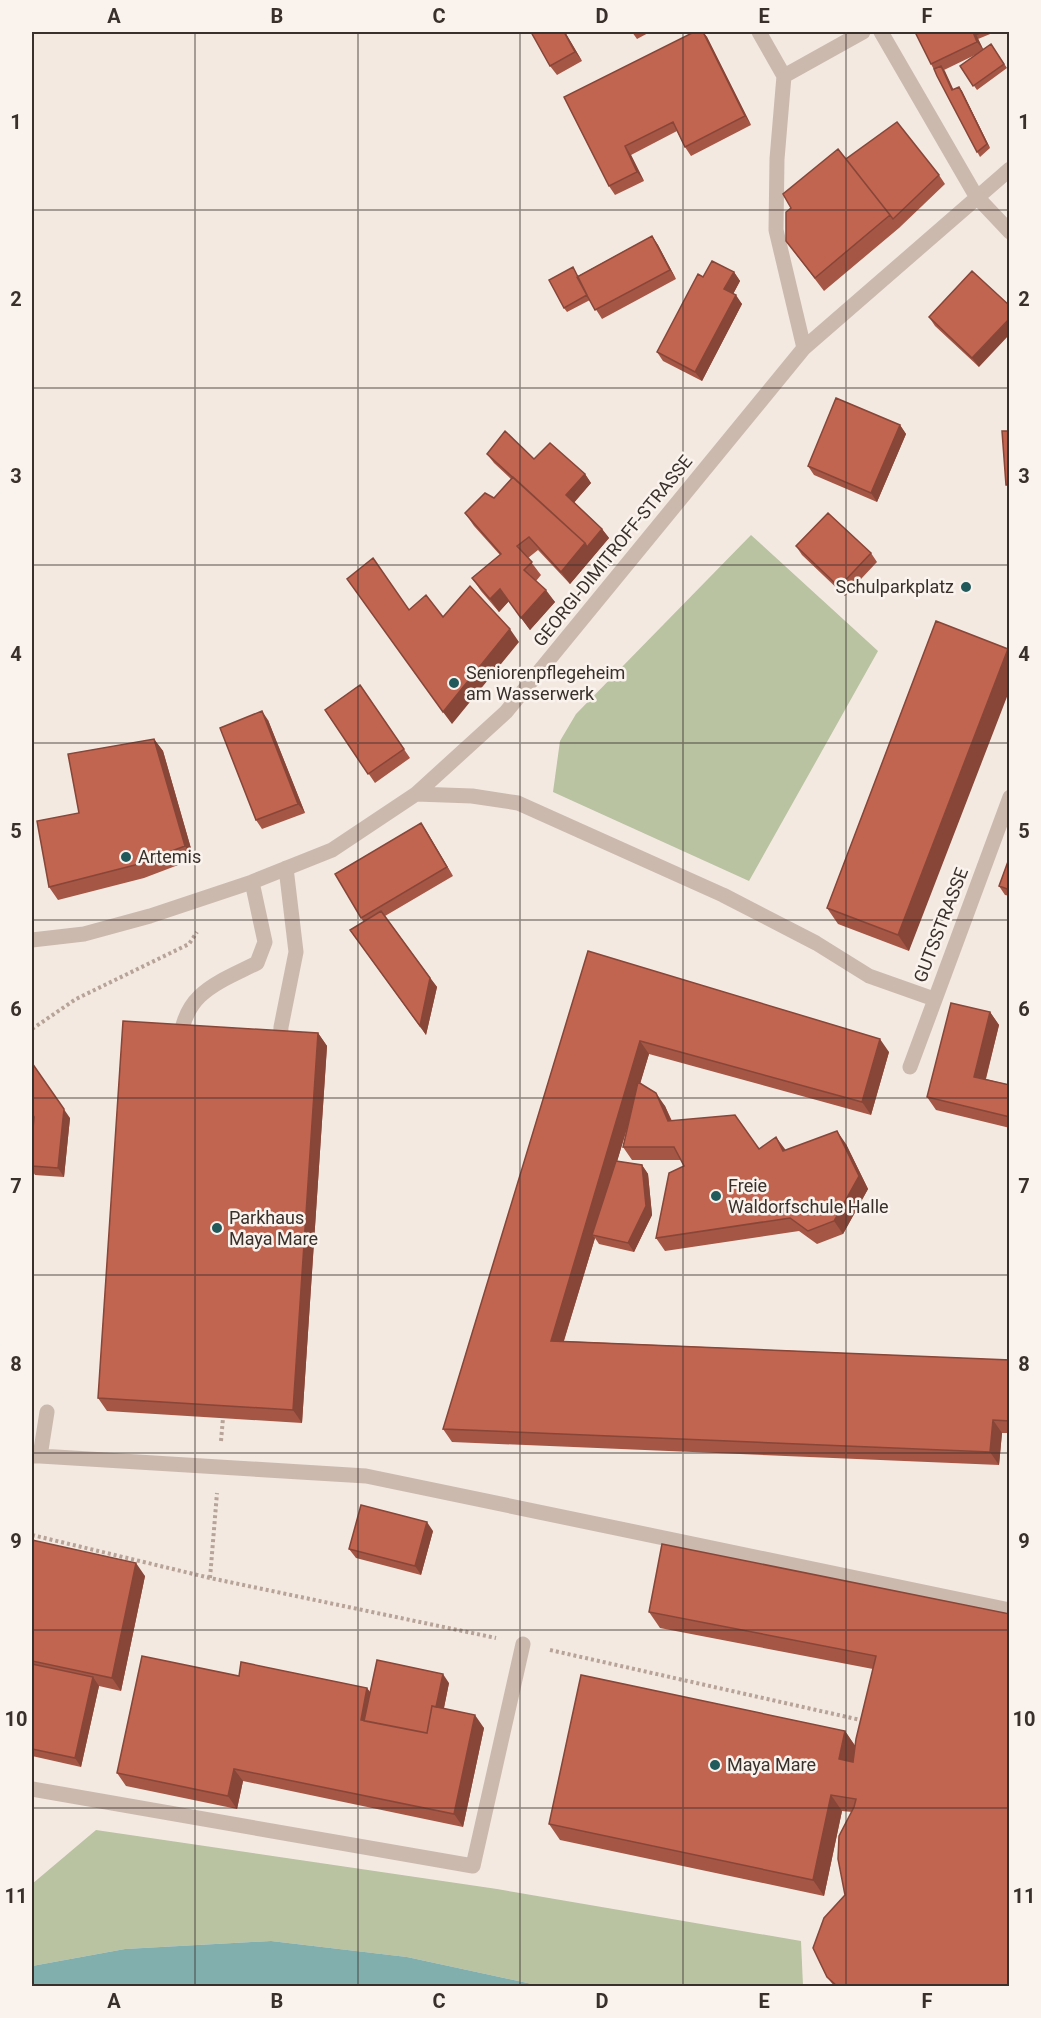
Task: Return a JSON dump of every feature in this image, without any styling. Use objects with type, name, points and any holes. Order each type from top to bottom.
[{"type":"street","points":[[759,32],[784,76],[777,159],[776,230],[804,348]]},
{"type":"street","points":[[784,76],[863,32]]},
{"type":"street","points":[[881,32],[976,196],[1010,232]]},
{"type":"street","name":"GEORGI-DIMITROFF-STRASSE","points":[[32,940],[84,934],[150,916],[252,882],[332,850],[416,794],[506,712],[804,348],[976,196],[1010,169]]},
{"type":"street","points":[[416,794],[472,796],[518,802],[723,895],[816,943],[869,976],[934,999]]},
{"type":"street","name":"GUTSSTRASSE","points":[[910,1067],[1010,797]]},
{"type":"street","points":[[280,1062],[281,1027],[296,952],[286,868]]},
{"type":"street","points":[[178,1064],[181,1030],[187,1010],[202,992],[257,963],[265,942],[252,882]]},
{"type":"street","points":[[47,1412],[36,1456],[366,1476],[1010,1610]]},
{"type":"street","points":[[32,1789],[473,1866],[523,1644]]},
{"type":"path","points":[[32,1029],[76,999],[189,944],[220,893]]},
{"type":"path","points":[[32,1535],[210,1578],[523,1644],[875,1723]]},
{"type":"green space","points":[[751,535],[878,651],[749,881],[553,792],[560,741],[576,714]]},
{"type":"green space","points":[[96,1830],[497,1889],[801,1941],[803,1986],[541,1986],[407,1957],[271,1941],[125,1949],[32,1966],[32,1884]]},
{"type":"water","points":[[271,1941],[407,1957],[541,1986],[32,1986],[32,1966],[125,1949]]},
{"type":"building","points":[[531,32],[564,32],[575,52],[550,66]]},
{"type":"building","points":[[694,32],[703,32],[745,116],[685,147],[673,122],[625,146],[637,172],[609,186],[564,97]]},
{"type":"building","points":[[915,32],[973,32],[977,42],[931,64]]},
{"type":"building","points":[[991,44],[1004,64],[973,86],[960,66]]},
{"type":"building","points":[[941,66],[952,90],[959,87],[987,144],[977,152],[934,69]]},
{"type":"building","points":[[897,122],[939,175],[893,219],[846,159]]},
{"type":"building","points":[[838,149],[890,215],[815,278],[786,241],[786,212],[791,208],[783,194]]},
{"type":"building","points":[[652,236],[670,270],[595,310],[577,277]]},
{"type":"building","points":[[712,261],[734,272],[724,289],[736,295],[695,372],[657,352],[698,274],[703,277]]},
{"type":"building","points":[[573,267],[587,295],[564,308],[549,280]]},
{"type":"building","points":[[972,271],[1010,306],[1010,318],[972,358],[929,317]]},
{"type":"building","points":[[836,398],[900,425],[871,493],[808,466]]},
{"type":"building","points":[[505,431],[534,459],[550,443],[585,474],[566,495],[602,529],[587,547],[487,454]]},
{"type":"building","points":[[1002,431],[1010,431],[1010,485],[1006,485]]},
{"type":"building","points":[[513,477],[585,543],[561,572],[529,537],[517,546],[532,562],[524,570],[546,590],[521,618],[500,589],[490,599],[472,578],[501,554],[465,513],[485,493],[494,498]]},
{"type":"building","points":[[828,513],[871,553],[839,587],[796,546]]},
{"type":"building","name":"Seniorenpflegeheim am Wasserwerk","points":[[373,558],[409,610],[426,595],[443,617],[470,586],[510,629],[443,712],[347,579]]},
{"type":"building","points":[[936,621],[1008,649],[898,935],[827,908]]},
{"type":"building","points":[[360,685],[404,749],[368,774],[325,710]]},
{"type":"building","points":[[262,711],[298,804],[256,820],[220,728]]},
{"type":"building","points":[[154,739],[185,846],[135,865],[49,887],[37,821],[79,813],[68,754]]},
{"type":"building","points":[[421,823],[447,867],[361,918],[335,874]]},
{"type":"building","points":[[1010,856],[1010,890],[999,886]]},
{"type":"building","points":[[381,911],[430,978],[420,1026],[350,930]]},
{"type":"building","points":[[588,951],[880,1039],[862,1102],[640,1041],[551,1341],[1010,1360],[1010,1421],[993,1420],[990,1452],[443,1429]]},
{"type":"building","points":[[951,1003],[990,1012],[974,1077],[1010,1085],[1010,1117],[927,1097]]},
{"type":"building","name":"Parkhaus Maya Mare","points":[[123,1021],[318,1033],[293,1410],[98,1398]]},
{"type":"building","points":[[32,1063],[64,1109],[58,1168],[32,1166],[34,1117],[32,1113]]},
{"type":"building","points":[[638,1082],[656,1093],[668,1121],[735,1115],[759,1149],[776,1137],[783,1151],[837,1131],[859,1176],[834,1221],[808,1231],[790,1218],[656,1238],[669,1173],[684,1166],[674,1147],[623,1147]]},
{"type":"building","points":[[616,1161],[642,1165],[646,1206],[628,1243],[592,1235]]},
{"type":"building","points":[[361,1505],[427,1522],[415,1566],[349,1549]]},
{"type":"building","points":[[32,1540],[136,1563],[112,1678],[32,1661]]},
{"type":"building","name":"Maya Mare","points":[[662,1544],[1010,1614],[1010,1986],[837,1986],[827,1977],[813,1948],[824,1918],[845,1895],[838,1859],[839,1836],[856,1799],[831,1795],[813,1880],[549,1824],[581,1675],[845,1731],[839,1759],[853,1762],[856,1739],[876,1656],[649,1612]]},
{"type":"building","points":[[142,1656],[239,1676],[241,1662],[367,1688],[361,1720],[427,1733],[432,1706],[475,1715],[454,1814],[234,1769],[228,1796],[117,1773]]},
{"type":"building","points":[[377,1660],[443,1674],[436,1707],[432,1706],[427,1733],[364,1721]]},
{"type":"building","points":[[32,1664],[93,1677],[75,1758],[32,1749]]},
{"type":"place","name":"Schulparkplatz","points":[[966,587]]},
{"type":"place","name":"Seniorenpflegeheim am Wasserwerk","points":[[454,683]]},
{"type":"place","name":"Artemis","points":[[126,857]]},
{"type":"place","name":"Freie Waldorfschule Halle","points":[[716,1196]]},
{"type":"place","name":"Parkhaus Maya Mare","points":[[217,1228]]},
{"type":"place","name":"Maya Mare","points":[[715,1765]]}]
